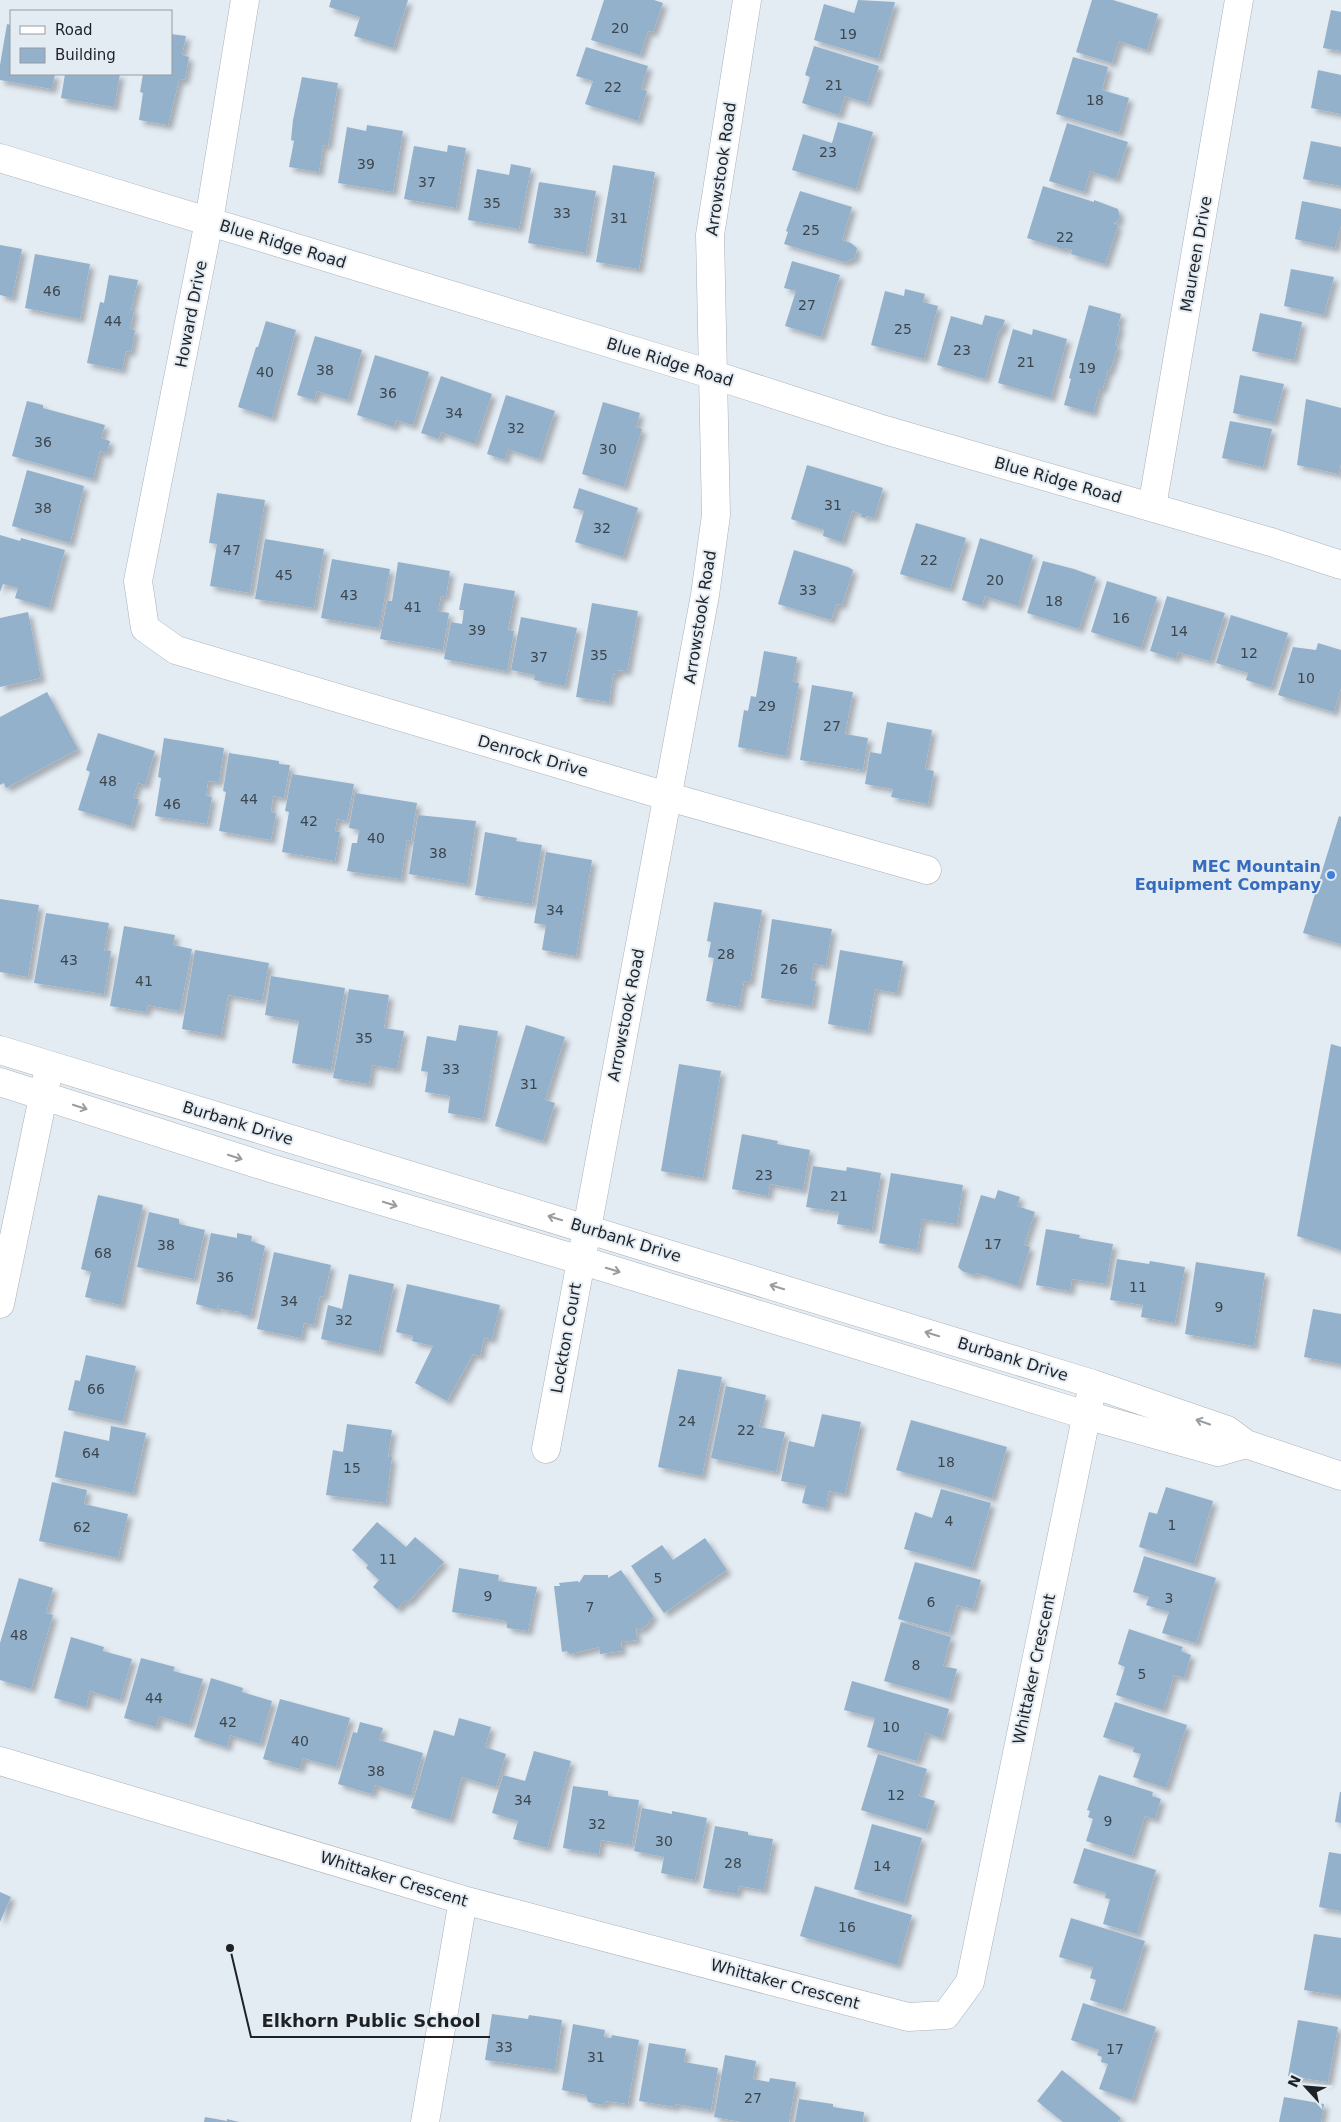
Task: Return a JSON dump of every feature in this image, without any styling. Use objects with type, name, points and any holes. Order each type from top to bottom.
[{"type":"street","name":"Howard Drive","points":[[145,628],[138,581],[209,221],[245,0]]},
{"type":"street","name":"Arrowstook Road","points":[[586,1228],[700,631],[716,515],[710,235],[747,0]]},
{"type":"street","name":"Maureen Drive","points":[[1152,508],[1240,0]]},
{"type":"street","name":"Blue Ridge Road","points":[[0,158],[714,374],[885,430],[1341,565]]},
{"type":"street","name":"Denrock Drive","points":[[145,628],[176,650],[668,796],[927,870]]},
{"type":"street","name":"Burbank Drive","points":[[0,1050],[1093,1384],[1227,1430],[1246,1444],[1341,1476]]},
{"type":"street","points":[[0,1304],[50,1066]]},
{"type":"street","name":"Burbank Drive","points":[[0,1082],[270,1168],[580,1260],[1086,1415],[1218,1452],[1246,1444]]},
{"type":"street","name":"Lockton Court","points":[[546,1449],[586,1228]]},
{"type":"street","name":"Whittaker Crescent","points":[[0,1761],[463,1900],[908,2017],[946,2015],[970,1982],[1093,1384]]},
{"type":"street","points":[[425,2122],[463,1900]]},
{"type":"building","points":[[331,0],[408,0],[393,48],[354,36],[360,17],[329,7]]},
{"type":"building","points":[[604,0],[654,0],[663,3],[653,32],[648,31],[640,55],[591,40]]},
{"type":"building","points":[[858,0],[895,2],[878,59],[814,40],[824,4],[854,13]]},
{"type":"building","points":[[1092,0],[1113,0],[1158,14],[1147,50],[1119,41],[1112,63],[1076,52]]},
{"type":"building","points":[[1331,10],[1341,12],[1341,51],[1323,48]]},
{"type":"building","points":[[7,24],[10,25],[10,75],[55,75],[52,89],[0,80],[0,65]]},
{"type":"building","points":[[172,34],[186,36],[182,55],[189,57],[185,79],[179,80],[168,125],[139,120],[143,93],[140,92],[143,75],[172,75]]},
{"type":"building","points":[[814,46],[879,66],[867,103],[845,96],[839,115],[802,103],[810,77],[805,75]]},
{"type":"building","points":[[586,47],[648,66],[641,89],[647,91],[638,121],[585,104],[593,81],[576,76]]},
{"type":"building","points":[[1073,57],[1108,67],[1102,90],[1129,98],[1119,133],[1056,114]]},
{"type":"building","points":[[1318,70],[1341,75],[1341,114],[1311,108]]},
{"type":"building","points":[[65,75],[120,75],[114,107],[61,98]]},
{"type":"building","points":[[302,77],[338,83],[328,146],[323,145],[319,172],[289,167],[294,141],[291,140],[293,120]]},
{"type":"building","points":[[838,122],[873,132],[856,189],[792,170],[803,134],[832,143]]},
{"type":"building","points":[[1067,123],[1128,142],[1116,179],[1090,171],[1084,192],[1049,181]]},
{"type":"building","points":[[367,125],[403,131],[393,192],[338,183],[347,127],[366,131]]},
{"type":"building","points":[[1311,141],[1341,147],[1341,186],[1303,179]]},
{"type":"building","points":[[448,145],[466,148],[456,208],[404,199],[414,146],[447,152]]},
{"type":"building","points":[[511,164],[531,168],[519,229],[468,220],[477,169],[509,175]]},
{"type":"building","points":[[613,165],[655,172],[639,269],[596,262]]},
{"type":"building","points":[[539,182],[596,191],[586,253],[528,243]]},
{"type":"building","points":[[1043,186],[1094,202],[1094,200],[1118,209],[1120,217],[1117,222],[1113,223],[1118,225],[1105,264],[1071,254],[1072,250],[1065,248],[1065,250],[1027,238]]},
{"type":"building","points":[[800,191],[852,207],[842,240],[851,243],[857,248],[855,258],[844,262],[784,244],[788,232],[786,231]]},
{"type":"building","points":[[1302,201],[1341,209],[1341,225],[1335,248],[1295,239]]},
{"type":"building","points":[[0,245],[22,249],[12,298],[0,295]]},
{"type":"building","points":[[35,254],[90,264],[80,319],[25,308]]},
{"type":"building","points":[[792,261],[840,275],[821,337],[785,326],[796,291],[784,288]]},
{"type":"building","points":[[1291,269],[1334,277],[1324,315],[1284,306]]},
{"type":"building","points":[[109,275],[138,280],[131,310],[134,310],[130,329],[135,330],[131,352],[126,351],[122,370],[87,363],[100,302],[104,303]]},
{"type":"building","points":[[905,289],[925,294],[923,302],[938,306],[924,359],[871,345],[885,291],[904,296]]},
{"type":"building","points":[[1089,305],[1121,314],[1115,345],[1118,346],[1103,388],[1100,388],[1093,413],[1064,405],[1071,379],[1069,378]]},
{"type":"building","points":[[1260,313],[1302,322],[1294,360],[1252,351]]},
{"type":"building","points":[[985,315],[1005,320],[1001,331],[999,330],[985,379],[937,365],[951,316],[982,325]]},
{"type":"building","points":[[266,321],[296,330],[272,418],[238,407]]},
{"type":"building","points":[[1013,329],[1032,335],[1033,329],[1067,339],[1051,398],[998,383]]},
{"type":"building","points":[[315,336],[362,350],[348,400],[317,391],[314,400],[297,395]]},
{"type":"building","points":[[375,355],[429,372],[413,425],[396,420],[394,427],[357,415]]},
{"type":"building","points":[[1240,375],[1284,384],[1274,422],[1233,413]]},
{"type":"building","points":[[441,376],[492,394],[475,444],[441,432],[439,439],[421,433]]},
{"type":"building","points":[[506,395],[555,411],[539,459],[508,449],[505,460],[487,454]]},
{"type":"building","points":[[1306,399],[1341,408],[1341,463],[1339,474],[1297,465]]},
{"type":"building","points":[[27,401],[43,405],[43,408],[105,425],[101,438],[110,441],[107,453],[100,451],[93,479],[12,456]]},
{"type":"building","points":[[603,402],[640,413],[636,427],[642,429],[624,487],[582,474]]},
{"type":"building","points":[[1230,421],[1272,429],[1263,467],[1222,458]]},
{"type":"building","points":[[807,465],[883,488],[874,518],[861,517],[862,514],[852,511],[842,542],[823,536],[824,530],[791,519]]},
{"type":"building","points":[[27,470],[84,486],[70,543],[12,526]]},
{"type":"building","points":[[579,488],[638,508],[623,557],[575,542],[584,511],[573,508]]},
{"type":"building","points":[[217,493],[265,500],[250,593],[210,586],[217,544],[209,543]]},
{"type":"building","points":[[916,523],[966,538],[950,589],[900,574]]},
{"type":"building","points":[[0,535],[20,541],[21,538],[65,550],[49,608],[15,598],[18,588],[3,584],[0,592]]},
{"type":"building","points":[[980,538],[1033,555],[1018,606],[985,596],[982,606],[962,600]]},
{"type":"building","points":[[265,539],[324,549],[314,608],[255,599]]},
{"type":"building","points":[[794,550],[853,570],[842,605],[837,604],[831,620],[778,604]]},
{"type":"building","points":[[332,559],[390,569],[379,628],[321,618]]},
{"type":"building","points":[[1043,561],[1096,577],[1079,629],[1027,613]]},
{"type":"building","points":[[398,562],[450,571],[446,597],[441,596],[438,611],[449,613],[443,650],[380,639],[387,601],[392,601]]},
{"type":"building","points":[[1107,581],[1157,597],[1141,648],[1091,632]]},
{"type":"building","points":[[464,583],[515,591],[508,630],[514,631],[507,671],[444,659],[451,622],[462,624],[464,610],[459,610]]},
{"type":"building","points":[[1167,596],[1225,613],[1210,661],[1178,652],[1176,659],[1150,651]]},
{"type":"building","points":[[592,603],[638,611],[627,671],[618,670],[618,675],[613,674],[609,702],[576,697]]},
{"type":"building","points":[[28,612],[41,678],[0,687],[0,618]]},
{"type":"building","points":[[1231,615],[1288,633],[1271,688],[1246,680],[1248,673],[1216,663]]},
{"type":"building","points":[[521,617],[577,628],[565,686],[534,680],[535,675],[511,670]]},
{"type":"building","points":[[1318,643],[1341,650],[1341,688],[1334,712],[1278,695],[1293,647],[1316,650]]},
{"type":"building","points":[[764,651],[797,657],[793,682],[799,683],[786,756],[738,747],[744,710],[748,711],[751,696],[756,697]]},
{"type":"building","points":[[812,685],[853,692],[845,734],[868,738],[863,770],[800,760]]},
{"type":"building","points":[[47,692],[78,749],[6,788],[4,783],[0,785],[0,717]]},
{"type":"building","points":[[887,722],[932,730],[925,769],[934,771],[928,804],[891,797],[893,789],[865,784],[870,752],[881,754]]},
{"type":"building","points":[[98,733],[155,751],[145,785],[138,783],[133,798],[139,799],[131,826],[78,810],[90,772],[86,770]]},
{"type":"building","points":[[164,738],[224,748],[219,782],[208,781],[206,796],[212,797],[207,824],[155,816],[161,778],[158,777]]},
{"type":"building","points":[[229,753],[279,761],[279,764],[290,765],[284,798],[273,796],[271,812],[276,813],[271,840],[219,831],[226,792],[223,791]]},
{"type":"building","points":[[292,774],[354,784],[347,821],[337,819],[335,831],[340,832],[335,861],[282,852],[289,812],[285,811]]},
{"type":"building","points":[[355,793],[417,803],[411,841],[407,840],[401,879],[347,871],[352,843],[357,843],[359,830],[349,828]]},
{"type":"building","points":[[418,815],[476,821],[467,884],[409,874]]},
{"type":"building","name":"MEC Mountain Equipment Company","points":[[1339,816],[1341,817],[1341,944],[1303,933]]},
{"type":"building","points":[[485,832],[517,838],[516,841],[542,845],[532,904],[475,895]]},
{"type":"building","points":[[546,852],[592,860],[576,956],[542,950],[546,925],[534,923]]},
{"type":"building","points":[[0,899],[39,905],[28,977],[0,972]]},
{"type":"building","points":[[714,902],[762,910],[750,982],[744,981],[739,1007],[706,1001],[714,958],[708,957],[711,942],[707,941]]},
{"type":"building","points":[[46,913],[109,923],[104,951],[111,951],[104,994],[34,983]]},
{"type":"building","points":[[772,919],[832,929],[826,966],[814,964],[811,980],[816,981],[812,1006],[761,998]]},
{"type":"building","points":[[124,926],[175,935],[173,945],[192,949],[180,1011],[148,1005],[146,1012],[110,1006]]},
{"type":"building","points":[[195,950],[269,963],[262,1001],[228,995],[221,1036],[182,1029]]},
{"type":"building","points":[[840,950],[903,961],[897,993],[875,989],[868,1031],[828,1024]]},
{"type":"building","points":[[271,976],[345,988],[331,1070],[292,1063],[299,1021],[265,1015]]},
{"type":"building","points":[[349,989],[389,995],[384,1028],[404,1031],[397,1069],[372,1065],[369,1084],[333,1078]]},
{"type":"building","points":[[459,1025],[498,1031],[483,1119],[448,1113],[450,1096],[425,1092],[428,1072],[421,1071],[427,1036],[456,1041]]},
{"type":"building","points":[[526,1025],[565,1037],[545,1100],[555,1103],[543,1141],[495,1126]]},
{"type":"building","points":[[1331,1044],[1341,1047],[1341,1250],[1297,1236]]},
{"type":"building","points":[[679,1064],[721,1071],[703,1178],[661,1171]]},
{"type":"building","points":[[742,1134],[778,1141],[777,1144],[810,1150],[803,1190],[770,1184],[768,1196],[732,1189]]},
{"type":"building","points":[[813,1166],[846,1171],[847,1167],[881,1173],[872,1230],[837,1224],[839,1212],[806,1207]]},
{"type":"building","points":[[891,1173],[963,1185],[957,1224],[922,1219],[917,1250],[879,1243]]},
{"type":"building","points":[[998,1190],[1020,1197],[1017,1206],[1035,1212],[1024,1245],[1030,1247],[1018,1286],[977,1273],[973,1275],[962,1271],[958,1267],[981,1195],[995,1199]]},
{"type":"building","points":[[98,1195],[143,1205],[121,1305],[85,1297],[91,1272],[81,1269]]},
{"type":"building","points":[[149,1212],[179,1219],[179,1224],[205,1230],[194,1279],[137,1267]]},
{"type":"building","points":[[1046,1229],[1080,1235],[1079,1238],[1113,1244],[1106,1284],[1072,1279],[1070,1291],[1036,1285]]},
{"type":"building","points":[[211,1233],[237,1238],[237,1233],[252,1236],[251,1241],[265,1246],[251,1316],[240,1314],[241,1312],[220,1309],[218,1305],[217,1310],[196,1304]]},
{"type":"building","points":[[274,1252],[331,1265],[324,1297],[320,1296],[314,1325],[304,1323],[301,1338],[257,1329]]},
{"type":"building","points":[[1117,1259],[1149,1264],[1150,1261],[1185,1267],[1175,1323],[1141,1317],[1143,1305],[1110,1300]]},
{"type":"building","points":[[1196,1262],[1265,1273],[1254,1346],[1185,1334]]},
{"type":"building","points":[[349,1274],[394,1284],[379,1352],[321,1339],[328,1305],[342,1309]]},
{"type":"building","points":[[407,1284],[500,1305],[492,1339],[484,1338],[480,1356],[473,1354],[447,1401],[415,1383],[433,1346],[412,1341],[413,1336],[396,1332]]},
{"type":"building","points":[[1313,1309],[1341,1314],[1341,1364],[1304,1357]]},
{"type":"building","points":[[86,1355],[136,1366],[123,1422],[68,1410],[75,1380],[80,1381]]},
{"type":"building","points":[[678,1369],[722,1377],[702,1476],[658,1467]]},
{"type":"building","points":[[726,1386],[766,1395],[759,1427],[785,1432],[776,1472],[711,1458]]},
{"type":"building","points":[[822,1414],[861,1422],[845,1494],[829,1491],[826,1508],[802,1503],[806,1486],[781,1481],[789,1441],[814,1447]]},
{"type":"building","points":[[911,1420],[1007,1447],[992,1498],[896,1470]]},
{"type":"building","points":[[347,1424],[392,1430],[388,1457],[392,1457],[386,1503],[326,1495],[333,1450],[343,1452]]},
{"type":"building","points":[[111,1426],[146,1433],[133,1493],[55,1477],[64,1431],[109,1441]]},
{"type":"building","points":[[52,1482],[87,1490],[84,1504],[128,1514],[118,1558],[39,1541]]},
{"type":"building","points":[[1166,1487],[1213,1501],[1194,1564],[1139,1547],[1149,1512],[1157,1514]]},
{"type":"building","points":[[941,1489],[991,1503],[972,1568],[904,1549],[915,1512],[932,1518]]},
{"type":"building","points":[[377,1522],[406,1547],[415,1537],[444,1562],[408,1602],[406,1600],[397,1609],[373,1587],[379,1580],[366,1568],[368,1565],[352,1550]]},
{"type":"building","points":[[705,1538],[727,1570],[664,1613],[631,1566],[662,1545],[673,1560]]},
{"type":"building","points":[[1144,1556],[1216,1578],[1196,1643],[1162,1633],[1169,1612],[1146,1605],[1149,1597],[1133,1592]]},
{"type":"building","points":[[915,1562],[981,1580],[973,1609],[957,1605],[949,1633],[898,1619]]},
{"type":"building","points":[[459,1568],[499,1575],[498,1581],[537,1587],[528,1631],[507,1628],[507,1621],[452,1612]]},
{"type":"building","points":[[621,1570],[654,1617],[640,1630],[636,1628],[637,1640],[621,1642],[622,1651],[600,1654],[599,1647],[570,1654],[567,1651],[562,1652],[554,1586],[560,1586],[559,1583],[578,1581],[579,1583],[584,1575],[608,1575],[608,1578]]},
{"type":"building","points":[[19,1578],[53,1588],[46,1613],[53,1615],[31,1689],[0,1680],[0,1643]]},
{"type":"building","points":[[901,1622],[951,1637],[943,1666],[957,1669],[949,1699],[884,1681]]},
{"type":"building","points":[[1129,1629],[1183,1647],[1181,1651],[1191,1655],[1184,1678],[1174,1675],[1163,1710],[1116,1695],[1125,1667],[1118,1664]]},
{"type":"building","points":[[71,1637],[104,1647],[103,1651],[132,1659],[120,1700],[90,1691],[86,1707],[54,1698]]},
{"type":"building","points":[[141,1658],[175,1667],[173,1671],[203,1679],[189,1725],[159,1716],[156,1727],[124,1718]]},
{"type":"building","points":[[211,1678],[243,1688],[242,1692],[272,1701],[260,1744],[230,1735],[227,1747],[194,1737]]},
{"type":"building","points":[[852,1681],[949,1709],[941,1738],[926,1733],[917,1761],[867,1747],[875,1718],[844,1710]]},
{"type":"building","points":[[280,1699],[350,1718],[336,1767],[303,1758],[300,1769],[263,1759]]},
{"type":"building","points":[[1115,1702],[1187,1725],[1166,1788],[1133,1777],[1141,1754],[1133,1752],[1134,1747],[1103,1737]]},
{"type":"building","points":[[459,1718],[491,1727],[485,1747],[506,1754],[496,1787],[462,1777],[450,1820],[411,1808],[434,1730],[454,1736]]},
{"type":"building","points":[[360,1722],[383,1728],[379,1740],[423,1753],[411,1796],[375,1785],[372,1794],[338,1784],[353,1732],[357,1733]]},
{"type":"building","points":[[534,1751],[571,1761],[547,1848],[513,1839],[518,1821],[492,1813],[503,1775],[525,1781]]},
{"type":"building","points":[[878,1754],[927,1769],[919,1796],[935,1801],[926,1830],[861,1810]]},
{"type":"building","points":[[1099,1775],[1153,1792],[1152,1796],[1161,1799],[1155,1819],[1145,1816],[1132,1856],[1086,1841],[1093,1819],[1088,1817],[1090,1811],[1087,1810]]},
{"type":"building","points":[[573,1786],[608,1791],[608,1796],[639,1800],[632,1845],[601,1840],[599,1854],[563,1848]]},
{"type":"building","points":[[1341,1792],[1341,1823],[1335,1822]]},
{"type":"building","points":[[642,1808],[672,1814],[672,1811],[707,1818],[695,1880],[661,1873],[664,1857],[634,1851]]},
{"type":"building","points":[[872,1824],[922,1838],[904,1903],[854,1889]]},
{"type":"building","points":[[715,1826],[748,1832],[748,1835],[773,1839],[764,1890],[739,1886],[737,1894],[703,1888]]},
{"type":"building","points":[[1084,1848],[1156,1870],[1137,1934],[1103,1924],[1110,1899],[1105,1898],[1106,1893],[1073,1883]]},
{"type":"building","points":[[1329,1852],[1341,1854],[1341,1911],[1319,1907]]},
{"type":"building","points":[[815,1886],[912,1915],[897,1965],[800,1936]]},
{"type":"building","points":[[0,1892],[11,1897],[0,1922]]},
{"type":"building","points":[[1071,1918],[1145,1941],[1123,2010],[1090,2000],[1096,1980],[1090,1978],[1093,1967],[1059,1957]]},
{"type":"building","points":[[1314,1934],[1341,1938],[1341,1996],[1304,1990]]},
{"type":"building","points":[[1083,2003],[1156,2027],[1132,2100],[1099,2089],[1108,2064],[1101,2062],[1102,2057],[1097,2055],[1099,2050],[1071,2040]]},
{"type":"building","points":[[492,2014],[528,2019],[529,2015],[562,2020],[555,2070],[485,2060]]},
{"type":"building","points":[[1298,2020],[1338,2027],[1328,2082],[1288,2076]]},
{"type":"building","points":[[573,2024],[605,2030],[604,2037],[611,2038],[612,2035],[639,2040],[628,2104],[605,2101],[604,2105],[588,2102],[586,2095],[562,2090]]},
{"type":"building","points":[[649,2043],[686,2049],[684,2062],[718,2068],[711,2110],[676,2104],[675,2107],[639,2101]]},
{"type":"building","points":[[725,2055],[756,2061],[753,2079],[769,2082],[770,2078],[796,2082],[789,2122],[741,2122],[714,2117]]},
{"type":"building","points":[[1062,2070],[1121,2118],[1118,2122],[1063,2122],[1037,2101]]},
{"type":"building","points":[[1284,2097],[1324,2104],[1321,2122],[1279,2122]]},
{"type":"building","points":[[799,2099],[833,2104],[833,2107],[864,2112],[863,2122],[795,2122]]},
{"type":"building","points":[[205,2117],[227,2121],[227,2119],[239,2122],[204,2122]]},
{"type":"place","name":"MEC Mountain Equipment Company","points":[[1331,875]]},
{"type":"place","name":"Elkhorn Public School","points":[[230,1948]]}]
